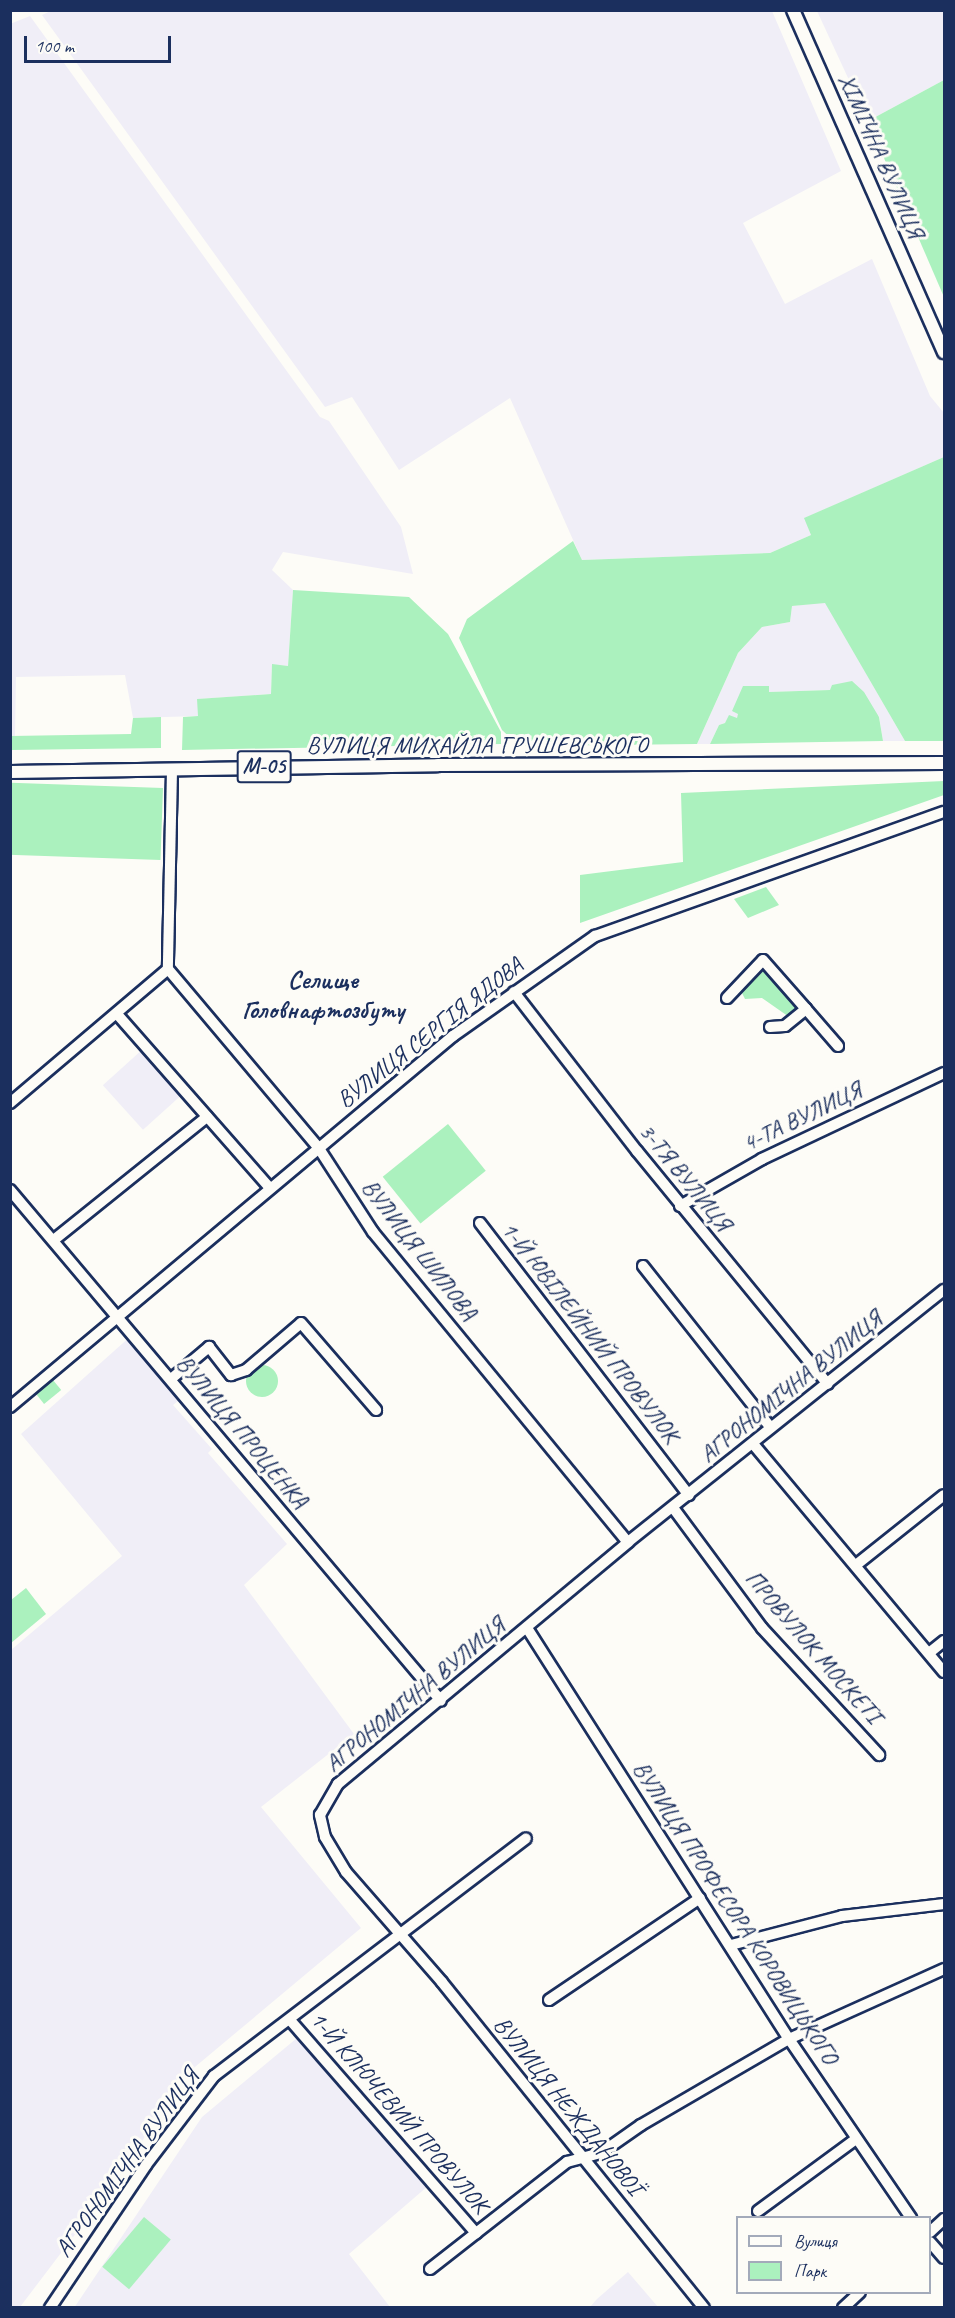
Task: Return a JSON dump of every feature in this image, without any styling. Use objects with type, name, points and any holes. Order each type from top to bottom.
[{"type":"main road","name":"ХІМІЧНА ВУЛИЦЯ","points":[[794,10],[945,352]]},
{"type":"main road","name":"ВУЛИЦЯ МИХАЙЛА ГРУШЕВСЬКОГО","points":[[10,772],[945,763]]},
{"type":"street","points":[[10,1103],[168,969],[172,770]]},
{"type":"street","name":"ВУЛИЦЯ СЕРГІЯ ЯДОВА","points":[[10,1407],[119,1318],[318,1148],[514,992],[595,936],[621,924],[945,812]]},
{"type":"street","points":[[728,998],[763,960],[838,1046]]},
{"type":"street","name":"ВУЛИЦЯ ШИЛОВА","points":[[168,969],[318,1148],[373,1232],[628,1542]]},
{"type":"street","name":"3-ТЯ ВУЛИЦЯ","points":[[514,992],[680,1206],[828,1384]]},
{"type":"street","points":[[770,1027],[785,1026],[806,1010]]},
{"type":"street","points":[[117,1014],[270,1188]]},
{"type":"street","name":"4-ТА ВУЛИЦЯ","points":[[680,1206],[762,1159],[945,1073]]},
{"type":"street","points":[[55,1239],[207,1117]]},
{"type":"street","name":"ВУЛИЦЯ ПРОЦЕНКА","points":[[10,1190],[55,1239],[441,1701]]},
{"type":"street","name":"1-Й ЮВІЛЕЙНИЙ ПРОВУЛОК","points":[[480,1223],[689,1495]]},
{"type":"street","points":[[643,1266],[771,1428]]},
{"type":"street","name":"АГРОНОМІЧНА ВУЛИЦЯ","points":[[50,2307],[200,2091],[240,2054],[290,2020],[396,1934],[339,1861],[325,1837],[320,1815],[338,1784],[441,1701],[628,1542],[674,1509],[771,1428],[945,1290]]},
{"type":"street","points":[[171,1379],[209,1347],[231,1375],[246,1370],[301,1323],[376,1410]]},
{"type":"street","points":[[754,1444],[945,1672]]},
{"type":"street","points":[[856,1565],[945,1495]]},
{"type":"street","name":"ПРОВУЛОК МОСКЕТІ","points":[[674,1509],[762,1628],[879,1755]]},
{"type":"street","name":"ВУЛИЦЯ ПРОФЕСОРА КОРОВИЦЬКОГО","points":[[527,1628],[789,2039],[910,2216]]},
{"type":"street","points":[[929,1653],[945,1641]]},
{"type":"street","points":[[396,1934],[526,1838]]},
{"type":"street","points":[[549,2000],[700,1898]]},
{"type":"street","points":[[731,1946],[842,1916],[945,1904]]},
{"type":"street","name":"ВУЛИЦЯ НЕЖДАНОВОЇ","points":[[396,1934],[442,1982],[704,2307]]},
{"type":"street","points":[[430,2269],[561,2165],[602,2153],[640,2125],[789,2039],[945,1969]]},
{"type":"street","name":"1-Й КЛЮЧЕВИЙ ПРОВУЛОК","points":[[290,2020],[476,2233]]},
{"type":"street","points":[[758,2211],[856,2139]]},
{"type":"street","points":[[931,2231],[945,2219]]},
{"type":"street","points":[[931,2243],[945,2258]]},
{"type":"street","points":[[843,2307],[858,2294]]},
{"type":"shaded area","points":[[53,10],[772,11],[841,171],[743,223],[785,304],[872,259],[930,396],[944,413],[944,457],[805,518],[811,535],[770,553],[582,560],[510,398],[399,470],[352,397],[325,407],[42,15]]},
{"type":"shaded area","points":[[817,11],[944,11],[944,80],[868,121]]},
{"type":"shaded area","points":[[30,16],[320,417],[329,421],[401,527],[413,574],[283,552],[272,570],[293,590],[288,666],[272,665],[271,694],[198,699],[198,716],[133,718],[125,675],[16,677],[15,736],[11,736],[10,24]]},
{"type":"shaded area","points":[[825,602],[905,741],[883,741],[879,716],[830,690],[769,692],[769,687],[732,710],[739,714],[736,719],[719,725],[710,744],[697,744],[738,653],[762,627],[790,622],[792,606]]},
{"type":"shaded area","points":[[143,1049],[183,1094],[143,1130],[103,1085]]},
{"type":"shaded area","points":[[132,1335],[182,1398],[173,1405],[212,1449],[208,1453],[287,1544],[244,1585],[354,1734],[261,1807],[361,1928],[177,2082],[130,2162],[20,2307],[11,2308],[11,1650],[122,1556],[21,1434]]},
{"type":"shaded area","points":[[297,2038],[428,2186],[349,2254],[390,2307],[74,2308],[202,2117]]},
{"type":"shaded area","points":[[628,2272],[658,2307],[590,2307],[597,2299]]},
{"type":"green space","points":[[944,80],[944,297],[868,121]]},
{"type":"green space","points":[[944,457],[944,741],[905,741],[825,603],[792,606],[790,622],[762,627],[738,653],[697,744],[519,746],[502,730],[459,638],[467,619],[573,541],[582,560],[770,553],[811,535],[804,518]]},
{"type":"green space","points":[[293,590],[409,597],[448,634],[501,732],[501,744],[182,750],[183,717],[198,716],[197,699],[271,694],[272,664],[288,666]]},
{"type":"green space","points":[[852,681],[864,692],[879,717],[883,741],[710,744],[719,725],[725,723],[729,715],[737,718],[738,714],[732,711],[743,686],[769,686],[769,692],[830,690],[832,685]]},
{"type":"green space","points":[[161,717],[161,748],[11,750],[11,736],[131,734],[133,718]]},
{"type":"green space","points":[[944,781],[944,795],[580,923],[580,875],[683,862],[681,793]]},
{"type":"green space","points":[[11,783],[163,788],[160,860],[10,855]]},
{"type":"green space","points":[[766,887],[779,905],[748,918],[734,899]]},
{"type":"green space","points":[[769,966],[802,1003],[792,1019],[762,998],[745,999],[741,991]]},
{"type":"green space","points":[[448,1124],[486,1171],[420,1223],[383,1177]]},
{"type":"green space","points":[[262,1365],[273,1370],[278,1381],[273,1392],[262,1397],[251,1392],[246,1381],[251,1370]]},
{"type":"green space","points":[[53,1380],[61,1390],[44,1404],[36,1394]]},
{"type":"green space","points":[[26,1588],[46,1614],[11,1643],[11,1600]]},
{"type":"green space","points":[[144,2217],[171,2239],[129,2289],[102,2267]]},
{"type":"district","name":"Селище Головнафтозбуту","points":[[323,995]]}]
